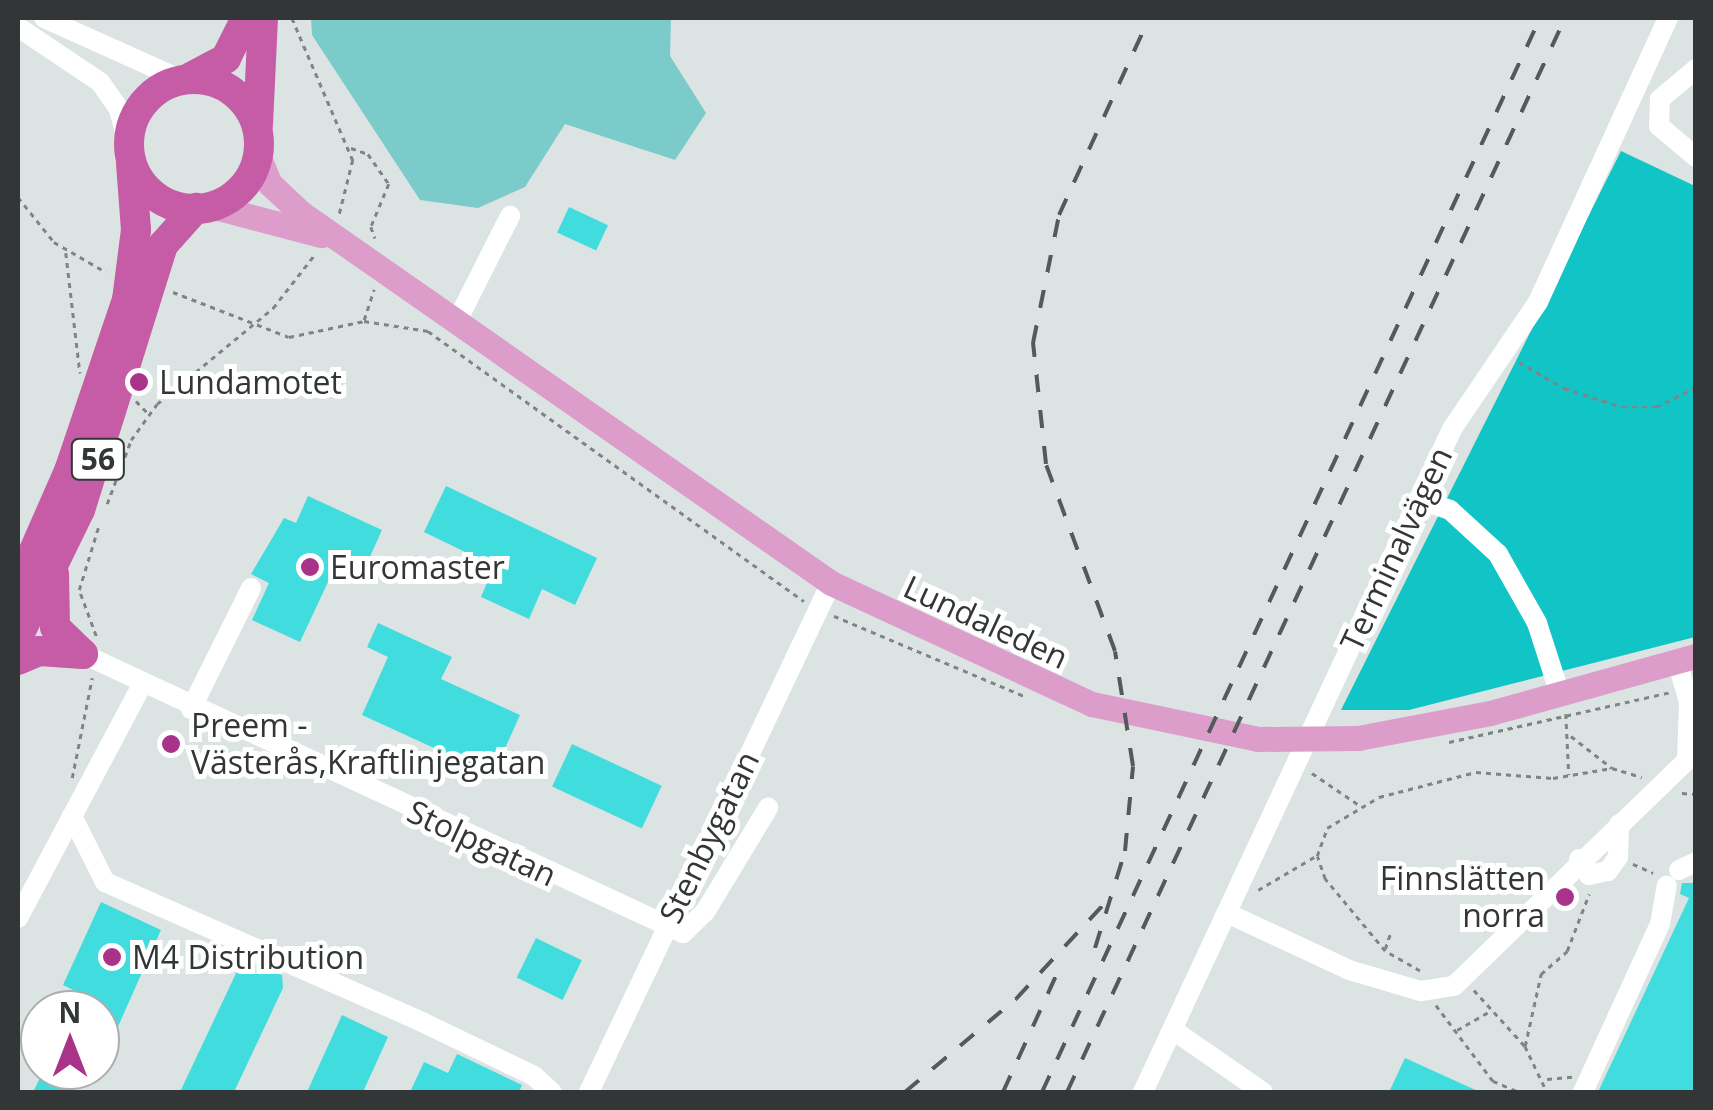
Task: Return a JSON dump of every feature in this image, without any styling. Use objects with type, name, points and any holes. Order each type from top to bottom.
[{"type":"highway","name":"56","points":[[18,587],[68,471],[127,300],[136,230],[130,156],[144,102],[226,58],[246,18]]},
{"type":"highway","points":[[258,147],[264,18]]},
{"type":"highway","points":[[186,78],[236,94],[258,147]]},
{"type":"highway","name":"56","points":[[18,636],[55,567],[107,434],[163,245],[205,207],[244,186],[258,147]]},
{"type":"highway","points":[[130,156],[150,193],[205,207]]},
{"type":"highway","points":[[55,567],[55,627],[89,658]]},
{"type":"highway","points":[[18,660],[39,650],[89,658]]},
{"type":"main road","name":"Lundaleden","points":[[258,147],[278,193],[342,231],[457,321],[830,583],[1038,684],[1102,707],[1258,739],[1347,738],[1439,725],[1686,659]]},
{"type":"main road","name":"Lundaleden","points":[[205,207],[342,231]]},
{"type":"street","points":[[44,18],[186,78]]},
{"type":"street","name":"Terminalvägen","points":[[1144,1092],[1452,429],[1538,302],[1668,18]]},
{"type":"street","points":[[18,27],[100,82],[119,109],[130,156]]},
{"type":"street","points":[[1696,69],[1660,99],[1658,126],[1696,157]]},
{"type":"street","points":[[457,321],[510,216]]},
{"type":"street","points":[[1418,499],[1450,510],[1498,554],[1530,609],[1559,692]]},
{"type":"street","name":"Stenbygatan","points":[[589,1092],[830,583]]},
{"type":"street","points":[[191,709],[251,588]]},
{"type":"street","name":"Stolpgatan","points":[[89,658],[141,686],[665,927]]},
{"type":"street","points":[[1227,912],[1350,970],[1424,991],[1464,979],[1586,867],[1619,824],[1691,763],[1686,659]]},
{"type":"street","points":[[18,918],[141,686]]},
{"type":"street","points":[[665,927],[691,931],[768,808]]},
{"type":"street","points":[[72,816],[105,882],[454,1038],[534,1076],[552,1092]]},
{"type":"street","points":[[1586,867],[1618,857],[1619,824]]},
{"type":"street","points":[[1585,1087],[1660,924],[1676,874]]},
{"type":"street","points":[[1172,1030],[1263,1092]]},
{"type":"path","points":[[292,18],[349,149],[354,176],[342,231]]},
{"type":"path","points":[[349,149],[360,147],[389,184],[370,228],[378,244]]},
{"type":"path","points":[[18,197],[66,252],[113,274]]},
{"type":"path","points":[[70,783],[95,631],[79,590],[82,570],[126,451],[149,414],[258,321],[321,244]]},
{"type":"path","points":[[66,252],[73,358],[85,376]]},
{"type":"path","points":[[364,321],[377,287]]},
{"type":"path","points":[[166,290],[302,337],[364,321],[409,324],[446,341],[818,609],[1036,700]]},
{"type":"path","points":[[1504,354],[1564,388],[1622,407],[1656,407],[1696,387]]},
{"type":"path","points":[[134,399],[149,414]]},
{"type":"path","points":[[1454,742],[1685,688]]},
{"type":"path","points":[[1519,1092],[1493,1081],[1424,991],[1418,966],[1385,950],[1324,879],[1317,856],[1327,828],[1360,806],[1476,772],[1568,777],[1612,768],[1571,736],[1568,777]]},
{"type":"path","points":[[1296,763],[1360,806]]},
{"type":"path","points":[[1227,912],[1317,856]]},
{"type":"path","points":[[1618,857],[1676,874]]},
{"type":"path","points":[[1526,1046],[1541,974],[1567,950],[1586,867]]},
{"type":"path","points":[[1385,950],[1391,932]]},
{"type":"path","points":[[1464,979],[1526,1046],[1546,1080],[1547,1092]]},
{"type":"path","points":[[1456,1031],[1492,1010]]},
{"type":"path","points":[[1546,1080],[1563,1075],[1585,1087]]},
{"type":"shaded area","points":[[311,18],[671,18],[670,56],[706,113],[675,160],[565,124],[525,187],[478,208],[420,200],[312,35]]},
{"type":"shaded area","points":[[1621,151],[1695,186],[1695,637],[1409,710],[1341,710]]},
{"type":"building","points":[[569,207],[608,225],[596,251],[557,232]]},
{"type":"building","points":[[446,486],[597,558],[575,605],[542,589],[529,619],[481,597],[494,566],[424,532]]},
{"type":"building","name":"Euromaster","points":[[308,496],[382,530],[359,581],[334,569],[300,642],[252,620],[269,583],[251,574],[284,518],[296,523]]},
{"type":"building","points":[[378,623],[452,657],[441,679],[520,715],[493,775],[362,715],[388,657],[367,647]]},
{"type":"building","points":[[572,744],[662,786],[642,828],[552,787]]},
{"type":"building","points":[[1682,883],[1696,883],[1696,1092],[1598,1092],[1689,898],[1680,894]]},
{"type":"building","name":"M4 Distribution","points":[[101,902],[161,930],[120,1022],[120,990],[73,990],[63,985]]},
{"type":"building","points":[[536,938],[582,960],[563,1000],[517,978]]},
{"type":"building","points":[[249,961],[282,975],[283,988],[234,1092],[180,1092],[239,967]]},
{"type":"building","points":[[342,1015],[388,1037],[363,1092],[307,1092]]},
{"type":"building","points":[[457,1054],[522,1085],[519,1092],[410,1092],[424,1062],[448,1073]]},
{"type":"building","points":[[1405,1058],[1480,1092],[1389,1092]]},
{"type":"railway","points":[[1095,948],[1125,851],[1133,766],[1115,651],[1046,464],[1033,343],[1059,215],[1149,18]]},
{"type":"railway","points":[[1042,1092],[1540,18]]},
{"type":"railway","points":[[1067,1092],[1565,18]]},
{"type":"railway","points":[[905,1092],[1016,999],[1103,905]]},
{"type":"railway","points":[[1003,1092],[1060,967]]},
{"type":"place","name":"Lundamotet","points":[[139,382]]},
{"type":"place","name":"Euromaster","points":[[310,567]]},
{"type":"place","name":"Preem - Västerås,Kraftlinjegatan","points":[[171,744]]},
{"type":"place","name":"Finnslätten norra","points":[[1565,897]]},
{"type":"place","name":"M4 Distribution","points":[[112,957]]}]
